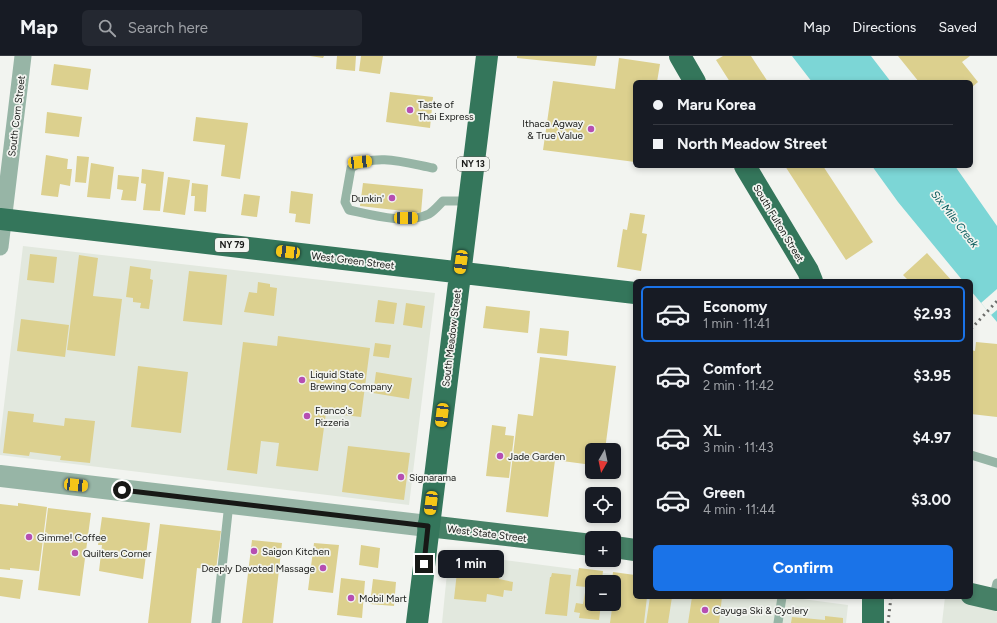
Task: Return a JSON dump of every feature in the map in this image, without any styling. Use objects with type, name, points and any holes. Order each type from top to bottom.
[{"type":"highway","name":"South Meadow Street","points":[[428,526],[487,56]]},
{"type":"highway","points":[[680,56],[695,80]]},
{"type":"highway","name":"South Fulton Street","points":[[747,168],[808,271],[811,279]]},
{"type":"highway","name":"West Green Street","points":[[2,219],[633,293]]},
{"type":"highway","name":"NY 13","points":[[416,623],[428,526]]},
{"type":"highway","points":[[873,599],[873,623]]},
{"type":"main road","name":"West State Street","points":[[428,526],[585,544]]},
{"type":"main road","points":[[621,548],[633,550]]},
{"type":"main road","points":[[973,594],[996,594]]},
{"type":"street","name":"South Corn Street","points":[[0,247],[2,219],[23,56]]},
{"type":"street","name":"West State Street","points":[[0,476],[428,526]]},
{"type":"lane","points":[[433,168],[396,161],[376,160],[360,162],[351,168],[345,202],[348,210],[395,218],[418,218],[431,213],[443,201],[469,201]]},
{"type":"lane","points":[[973,456],[997,463]]},
{"type":"lane","points":[[216,623],[230,503]]},
{"type":"lane","points":[[778,623],[782,599]]},
{"type":"shaded area","points":[[23,246],[435,293],[409,505],[0,455],[0,439]]},
{"type":"shaded area","points":[[449,553],[620,575],[585,575],[585,611],[621,611],[621,575],[633,577],[633,599],[802,599],[848,605],[846,623],[442,623]]},
{"type":"shaded area","points":[[945,599],[968,599],[997,612],[997,623],[942,623]]},
{"type":"water","points":[[792,56],[871,56],[889,80],[810,80]]},
{"type":"water","name":"Six Mile Creek","points":[[873,168],[956,168],[997,226],[997,322],[973,293],[973,279],[961,279],[898,202]]},
{"type":"pier","points":[[997,289],[997,310],[991,315],[981,303]]},
{"type":"building","points":[[310,56],[324,56],[323,58]]},
{"type":"building","points":[[337,56],[356,56],[355,71],[336,69]]},
{"type":"building","points":[[361,56],[383,56],[380,74],[359,71]]},
{"type":"building","points":[[517,56],[597,56],[595,66],[517,58]]},
{"type":"building","points":[[723,56],[751,56],[767,80],[729,80],[716,60]]},
{"type":"building","points":[[898,56],[970,56],[962,62],[978,82],[973,86],[973,80],[917,80]]},
{"type":"building","name":"Ithaca Agway & True Value","points":[[619,58],[660,64],[657,80],[633,80],[633,162],[543,150],[553,81],[615,89]]},
{"type":"building","points":[[54,64],[91,69],[88,90],[51,85]]},
{"type":"building","name":"Taste of Thai Express","points":[[390,92],[433,97],[430,128],[386,122]]},
{"type":"building","points":[[47,112],[82,117],[79,137],[45,133]]},
{"type":"building","points":[[196,117],[248,123],[240,179],[221,176],[225,145],[193,141]]},
{"type":"building","points":[[46,155],[68,159],[67,169],[72,169],[70,186],[60,184],[58,197],[41,195]]},
{"type":"building","points":[[77,156],[89,157],[86,183],[75,182]]},
{"type":"building","points":[[91,163],[114,167],[110,199],[87,197]]},
{"type":"building","points":[[786,168],[824,168],[873,242],[846,260]]},
{"type":"building","points":[[142,169],[164,172],[160,211],[143,210],[146,184],[141,183]]},
{"type":"building","points":[[118,175],[139,177],[136,201],[121,200],[123,190],[117,189]]},
{"type":"building","points":[[168,177],[190,180],[185,215],[163,212]]},
{"type":"building","points":[[192,183],[208,185],[206,212],[194,211],[195,196],[191,196]]},
{"type":"building","name":"Dunkin'","points":[[363,183],[423,189],[421,213],[360,206]]},
{"type":"building","points":[[291,191],[313,194],[310,224],[295,222],[296,214],[289,213]]},
{"type":"building","points":[[244,194],[260,196],[257,217],[241,215]]},
{"type":"building","points":[[630,213],[645,215],[642,233],[647,234],[641,271],[617,267],[623,229],[627,230]]},
{"type":"building","points":[[927,253],[950,279],[907,279],[903,275]]},
{"type":"building","points":[[30,254],[57,257],[54,283],[27,280]]},
{"type":"building","points":[[79,255],[98,258],[93,296],[122,299],[115,356],[67,350]]},
{"type":"building","points":[[130,266],[151,269],[150,279],[153,280],[149,309],[140,308],[141,303],[133,302],[133,298],[126,297]]},
{"type":"building","points":[[189,271],[227,275],[222,325],[183,321]]},
{"type":"building","points":[[258,282],[270,284],[270,287],[277,288],[274,316],[244,312],[249,292],[257,293]]},
{"type":"building","points":[[378,300],[397,303],[394,324],[375,322]]},
{"type":"building","points":[[406,303],[425,306],[422,328],[403,325]]},
{"type":"building","points":[[486,306],[530,311],[528,333],[483,328]]},
{"type":"building","points":[[21,319],[69,325],[65,357],[17,351]]},
{"type":"building","points":[[540,328],[569,331],[567,356],[537,353]]},
{"type":"building","name":"Liquid State Brewing Company","points":[[278,336],[370,348],[361,417],[326,413],[318,471],[276,466],[279,443],[261,441],[257,474],[227,470],[243,342],[277,346]]},
{"type":"building","points":[[976,342],[997,344],[997,417],[973,414],[973,350],[975,351]]},
{"type":"building","points":[[375,343],[391,345],[389,358],[373,356]]},
{"type":"building","points":[[540,357],[616,366],[606,443],[585,443],[585,464],[555,460],[548,517],[506,512],[518,414],[533,416]]},
{"type":"building","points":[[138,366],[188,372],[181,433],[131,427]]},
{"type":"building","points":[[376,372],[412,378],[409,399],[373,393]]},
{"type":"building","points":[[8,411],[34,414],[33,422],[64,426],[65,418],[95,421],[90,463],[60,460],[61,456],[30,452],[29,456],[3,453]]},
{"type":"building","name":"Jade Garden","points":[[492,425],[506,427],[505,435],[514,436],[509,478],[486,476]]},
{"type":"building","points":[[348,446],[410,453],[404,500],[342,492]]},
{"type":"building","name":"Gimme! Coffee","points":[[18,503],[47,507],[39,571],[10,568],[10,570],[0,569],[0,504],[18,506]]},
{"type":"building","points":[[48,508],[91,513],[80,596],[38,590]]},
{"type":"building","points":[[102,517],[150,523],[143,579],[99,571],[102,545],[98,545]]},
{"type":"building","name":"Quilters Corner","points":[[160,524],[221,531],[216,570],[197,568],[191,623],[148,623]]},
{"type":"building","points":[[252,540],[282,543],[273,623],[242,623]]},
{"type":"building","name":"Deeply Devoted Massage","points":[[314,543],[339,545],[333,593],[308,590]]},
{"type":"building","points":[[361,545],[380,548],[378,568],[359,565]]},
{"type":"building","points":[[459,554],[500,558],[499,579],[513,582],[512,591],[504,590],[503,597],[487,594],[486,602],[454,599]]},
{"type":"building","points":[[579,568],[603,571],[602,575],[585,575],[585,587],[576,586]]},
{"type":"building","points":[[613,572],[633,575],[633,599],[647,599],[644,623],[610,623],[612,611],[621,611],[621,575],[613,575]]},
{"type":"building","points":[[552,573],[571,575],[567,616],[545,614],[550,577]]},
{"type":"building","points":[[0,577],[23,580],[20,599],[0,596]]},
{"type":"building","name":"Mobil Mart","points":[[341,578],[365,581],[362,618],[337,615]]},
{"type":"building","points":[[373,579],[396,582],[394,606],[370,604]]},
{"type":"building","points":[[585,593],[585,611],[600,611],[599,620],[579,618],[580,613],[574,612],[576,603],[583,604]]},
{"type":"building","points":[[650,599],[672,599],[668,623],[646,623]]},
{"type":"building","name":"Cayuga Ski & Cyclery","points":[[692,599],[722,599],[719,623],[688,623]]},
{"type":"building","points":[[825,616],[843,618],[843,623],[791,623],[792,617],[825,620]]},
{"type":"railway","points":[[973,327],[997,301]]},
{"type":"railway","points":[[888,623],[891,599]]},
{"type":"place","name":"Taste of Thai Express","points":[[410,110]]},
{"type":"place","name":"Ithaca Agway & True Value","points":[[591,129]]},
{"type":"place","name":"Dunkin'","points":[[392,198]]},
{"type":"place","name":"Liquid State Brewing Company","points":[[302,380]]},
{"type":"place","name":"Franco's Pizzeria","points":[[307,416]]},
{"type":"place","name":"Jade Garden","points":[[500,456]]},
{"type":"place","name":"Signarama","points":[[401,477]]},
{"type":"place","name":"Gimme! Coffee","points":[[29,537]]},
{"type":"place","name":"Saigon Kitchen","points":[[254,551]]},
{"type":"place","name":"Quilters Corner","points":[[75,553]]},
{"type":"place","name":"Deeply Devoted Massage","points":[[323,568]]},
{"type":"place","name":"Mobil Mart","points":[[351,598]]},
{"type":"place","name":"Cayuga Ski & Cyclery","points":[[705,610]]},
{"type":"route","points":[[122,490],[428,526],[424,564]]}]
